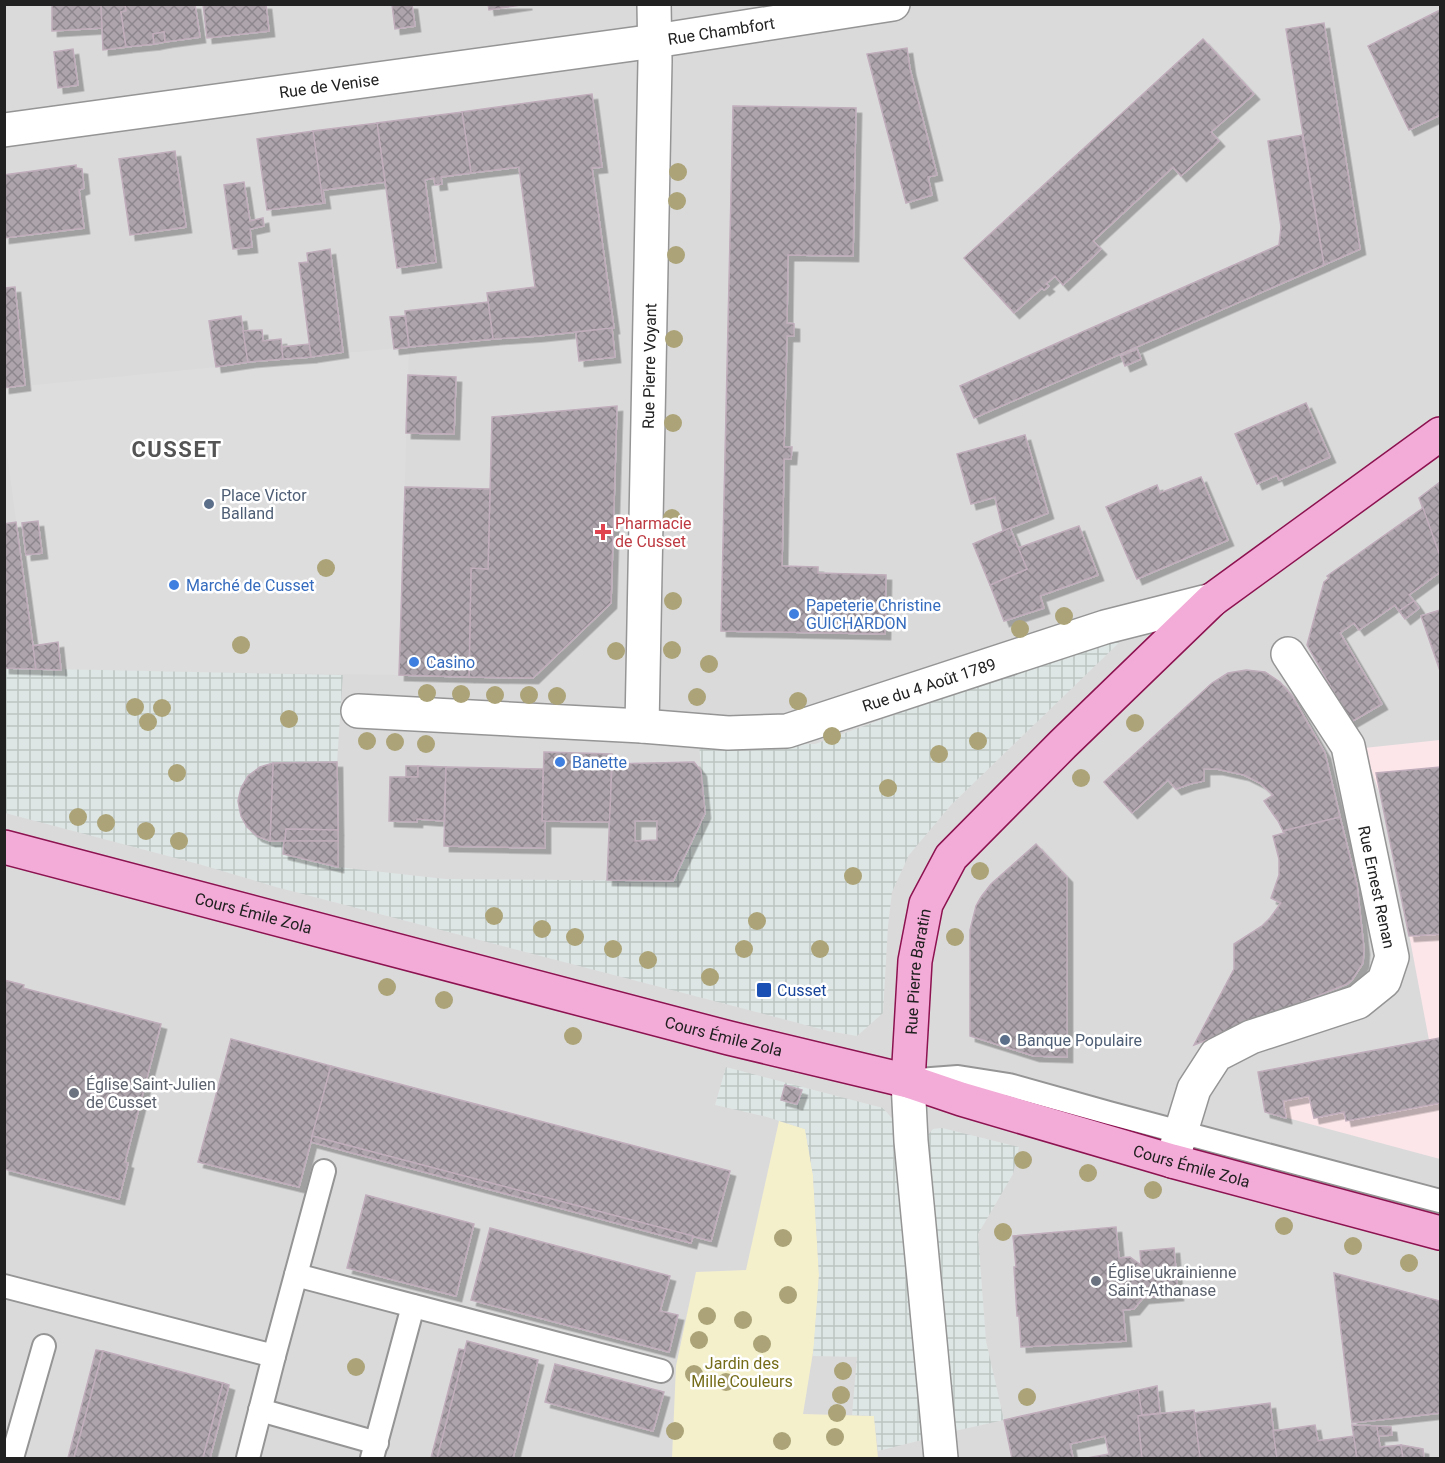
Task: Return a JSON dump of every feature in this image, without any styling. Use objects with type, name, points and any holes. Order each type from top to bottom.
[{"type":"main road","name":"Rue du 4 Août 1789","points":[[1212,600],[1440,434]]},
{"type":"main road","name":"Rue Pierre Baratin","points":[[908,1081],[915,961],[926,904],[951,856],[1212,600]]},
{"type":"main road","name":"Cours Émile Zola","points":[[4,847],[718,1035],[908,1081],[961,1099],[1176,1146],[1440,1233]]},
{"type":"street","name":"Rue Pierre Voyant","points":[[642,726],[656,41],[654,4]]},
{"type":"street","name":"Rue Chambfort","points":[[656,41],[893,4]]},
{"type":"street","name":"Rue de Venise","points":[[4,130],[656,41]]},
{"type":"street","name":"Rue du 4 Août 1789","points":[[358,711],[642,726],[729,733],[787,731],[1105,627],[1212,600]]},
{"type":"street","name":"Rue Ernest Renan","points":[[1176,1146],[1194,1089],[1216,1055],[1251,1037],[1358,1002],[1384,981],[1392,957],[1348,746],[1288,654]]},
{"type":"street","name":"Rue Pierre Baratin","points":[[908,1081],[911,1141],[941,1458]]},
{"type":"lane","points":[[1176,1146],[1440,1201]]},
{"type":"lane","points":[[248,1458],[324,1171]]},
{"type":"lane","points":[[296,1275],[660,1371]]},
{"type":"lane","points":[[4,1286],[274,1356]]},
{"type":"lane","points":[[260,1410],[375,1451],[413,1306]]},
{"type":"lane","points":[[12,1458],[44,1346]]},
{"type":"shaded area","points":[[5,5],[1440,5],[1440,1458],[5,1458]]},
{"type":"shaded area","name":"Place Victor Balland","points":[[409,347],[399,675],[61,670],[58,642],[33,646],[5,439],[4,388]]},
{"type":"shaded area","points":[[1122,631],[1126,636],[951,805],[909,855],[892,892],[883,1013],[857,1036],[828,1031],[276,887],[5,813],[4,668],[343,675],[337,762],[273,763],[238,801],[241,816],[247,827],[257,836],[270,841],[284,841],[284,854],[338,867],[445,879],[672,881],[705,813],[699,744],[815,744]]},
{"type":"shaded area","points":[[1440,740],[1440,1159],[1265,1112],[1258,1072],[1429,1040],[1392,844],[1380,795],[1364,748]]},
{"type":"shaded area","points":[[726,1067],[883,1108],[895,1122],[926,1439],[878,1451],[874,1416],[852,1415],[857,1357],[813,1356],[819,1275],[813,1175],[805,1129],[767,1117],[715,1105]]},
{"type":"shaded area","points":[[942,1128],[1019,1147],[1013,1174],[978,1234],[986,1341],[1004,1420],[955,1431],[926,1137],[933,1129]]},
{"type":"green space","name":"Jardin des Mille Couleurs","points":[[779,1121],[805,1129],[813,1175],[819,1275],[814,1346],[803,1414],[874,1416],[878,1458],[672,1458],[676,1366],[696,1272],[746,1270]]},
{"type":"building","points":[[52,4],[101,4],[102,28],[52,31]]},
{"type":"building","points":[[101,4],[125,4],[126,11],[121,12],[126,47],[103,50]]},
{"type":"building","points":[[125,4],[195,4],[200,37],[165,42],[164,32],[153,34],[154,44],[126,47],[121,12],[126,11]]},
{"type":"building","points":[[203,4],[266,4],[269,31],[207,38]]},
{"type":"building","points":[[392,4],[412,4],[415,26],[395,29]]},
{"type":"building","points":[[488,4],[527,4],[489,10]]},
{"type":"building","points":[[1440,10],[1440,115],[1409,130],[1368,46]]},
{"type":"building","points":[[1324,23],[1360,249],[1324,265],[1286,29]]},
{"type":"building","points":[[164,32],[165,42],[154,44],[153,34]]},
{"type":"building","points":[[1203,39],[1254,94],[1211,132],[1219,141],[1181,176],[1173,167],[1093,241],[1101,249],[1063,285],[1055,276],[1046,284],[1049,286],[1044,290],[1042,288],[1014,313],[964,258]]},
{"type":"building","points":[[907,48],[910,69],[937,175],[928,177],[932,195],[906,203],[867,54]]},
{"type":"building","points":[[73,49],[78,85],[58,88],[54,52]]},
{"type":"building","points":[[592,94],[602,167],[592,168],[614,328],[493,339],[487,293],[535,287],[519,167],[471,173],[462,112]]},
{"type":"building","points":[[733,106],[856,108],[853,256],[788,255],[787,323],[794,324],[794,336],[787,336],[784,447],[792,447],[791,459],[784,459],[782,566],[818,567],[818,573],[886,575],[885,634],[721,631]]},
{"type":"building","points":[[462,112],[471,173],[441,177],[442,184],[435,185],[434,178],[425,180],[436,262],[397,268],[377,123]]},
{"type":"building","points":[[377,123],[385,182],[323,190],[325,203],[323,203],[313,131]]},
{"type":"building","points":[[313,131],[323,203],[267,210],[257,139]]},
{"type":"building","points":[[1302,135],[1324,265],[974,418],[960,386],[1279,245],[1281,227],[1268,141]]},
{"type":"building","points":[[175,151],[186,227],[130,235],[119,159]]},
{"type":"building","points":[[76,165],[76,168],[82,169],[84,188],[79,190],[84,228],[4,238],[4,175]]},
{"type":"building","points":[[244,182],[250,221],[263,218],[264,226],[250,229],[252,247],[233,249],[224,185]]},
{"type":"building","points":[[330,249],[343,352],[311,357],[299,263],[308,262],[307,253]]},
{"type":"building","points":[[15,287],[25,385],[4,388],[4,288]]},
{"type":"building","points":[[488,302],[493,339],[409,347],[405,311]]},
{"type":"building","points":[[241,316],[248,362],[216,367],[209,321]]},
{"type":"building","points":[[405,316],[409,347],[394,349],[390,317]]},
{"type":"building","points":[[612,328],[615,357],[579,361],[576,332]]},
{"type":"building","points":[[262,330],[263,341],[281,339],[283,359],[248,362],[243,331]]},
{"type":"building","points":[[309,344],[311,357],[283,359],[282,347]]},
{"type":"building","points":[[1137,349],[1141,359],[1125,366],[1121,356]]},
{"type":"building","points":[[408,375],[456,377],[454,434],[406,433]]},
{"type":"building","points":[[1306,403],[1330,457],[1279,480],[1277,475],[1257,484],[1235,434]]},
{"type":"building","points":[[617,406],[611,603],[533,678],[469,677],[471,568],[488,569],[492,417]]},
{"type":"building","points":[[1025,435],[1048,513],[1003,531],[995,497],[971,504],[957,454]]},
{"type":"building","points":[[1201,477],[1228,540],[1137,579],[1106,507],[1157,485],[1160,493]]},
{"type":"building","points":[[1440,482],[1440,556],[1419,498]]},
{"type":"building","points":[[405,487],[490,489],[488,569],[471,568],[469,677],[399,675]]},
{"type":"building","points":[[1423,508],[1440,556],[1440,572],[1409,595],[1414,601],[1399,611],[1395,605],[1359,630],[1354,623],[1340,633],[1382,704],[1351,722],[1307,645],[1324,582],[1329,578],[1327,576]]},
{"type":"building","points":[[38,521],[42,553],[26,555],[22,523]]},
{"type":"building","points":[[16,522],[36,669],[4,668],[4,524]]},
{"type":"building","points":[[1079,526],[1098,575],[1040,596],[1044,608],[1004,621],[990,585],[1027,569],[1018,548]]},
{"type":"building","points":[[1010,528],[1027,569],[990,585],[973,544]]},
{"type":"building","points":[[1414,601],[1419,608],[1405,619],[1399,611]]},
{"type":"building","points":[[1440,610],[1440,671],[1421,616]]},
{"type":"building","points":[[58,642],[61,670],[36,669],[33,646]]},
{"type":"building","points":[[1246,670],[1265,672],[1280,682],[1292,696],[1325,753],[1340,817],[1283,831],[1264,801],[1273,795],[1260,783],[1244,775],[1217,769],[1204,769],[1204,781],[1176,789],[1168,780],[1132,813],[1104,782],[1212,683],[1228,673]]},
{"type":"building","points":[[544,752],[612,754],[610,822],[542,821]]},
{"type":"building","points":[[337,762],[338,830],[286,829],[285,841],[270,841],[273,763]]},
{"type":"building","points":[[694,762],[701,771],[705,813],[673,881],[607,880],[612,764]],"holes":[[[635,821],[657,821],[657,840],[635,841]]]},
{"type":"building","points":[[273,763],[270,841],[257,836],[247,827],[241,816],[238,801],[241,788],[248,776],[260,767]]},
{"type":"building","points":[[406,766],[418,766],[418,777],[406,777]]},
{"type":"building","points":[[418,766],[446,767],[444,821],[417,819],[417,822],[389,821],[390,777],[418,777]]},
{"type":"building","points":[[446,767],[543,769],[542,821],[545,821],[545,848],[444,846]]},
{"type":"building","points":[[1440,767],[1440,934],[1409,936],[1376,773]]},
{"type":"building","points":[[1340,817],[1357,885],[1364,949],[1363,963],[1347,984],[1194,1045],[1234,969],[1234,944],[1262,926],[1281,903],[1271,898],[1279,875],[1279,859],[1273,836],[1284,833],[1283,831]]},
{"type":"building","points":[[286,829],[338,830],[338,841],[285,841]]},
{"type":"building","points":[[284,841],[338,841],[338,867],[283,854]]},
{"type":"building","points":[[1036,844],[1067,877],[1067,1057],[1034,1056],[970,1036],[970,930],[976,906],[991,884]]},
{"type":"building","name":"Église Saint-Julien de Cusset","points":[[4,980],[24,985],[23,988],[161,1024],[125,1162],[128,1163],[119,1199],[4,1169]]},
{"type":"building","points":[[1440,1038],[1440,1103],[1346,1121],[1344,1112],[1314,1118],[1309,1096],[1283,1101],[1286,1118],[1265,1112],[1258,1072]]},
{"type":"building","points":[[231,1039],[331,1066],[299,1187],[198,1162]]},
{"type":"building","points":[[331,1066],[730,1171],[711,1241],[312,1136]]},
{"type":"building","points":[[785,1085],[802,1090],[797,1104],[781,1100]]},
{"type":"building","points":[[312,1136],[693,1236],[691,1243],[311,1142]]},
{"type":"building","points":[[366,1195],[474,1224],[456,1296],[347,1268]]},
{"type":"building","name":"Église ukrainienne Saint-Athanase","points":[[1116,1227],[1119,1258],[1130,1257],[1141,1265],[1140,1251],[1174,1248],[1178,1295],[1143,1298],[1134,1309],[1123,1310],[1126,1341],[1021,1347],[1013,1236]]},
{"type":"building","points":[[490,1228],[670,1276],[660,1311],[678,1315],[669,1352],[471,1300]]},
{"type":"building","points":[[1334,1273],[1440,1301],[1440,1413],[1352,1423]]},
{"type":"building","points":[[467,1341],[538,1360],[513,1458],[437,1458]]},
{"type":"building","points":[[459,1349],[465,1350],[437,1458],[431,1458]]},
{"type":"building","points":[[96,1350],[103,1351],[74,1458],[68,1458]]},
{"type":"building","points":[[103,1351],[223,1383],[203,1458],[74,1458]]},
{"type":"building","points":[[555,1364],[664,1392],[653,1431],[545,1402]]},
{"type":"building","points":[[223,1383],[229,1385],[210,1458],[203,1458]]},
{"type":"building","points":[[1157,1386],[1160,1413],[1142,1415],[1138,1390]]},
{"type":"building","points":[[1138,1390],[1142,1415],[1138,1416],[1142,1458],[1087,1458],[1109,1454],[1105,1436],[1070,1444],[1073,1458],[1012,1458],[1004,1420]]},
{"type":"building","points":[[1270,1403],[1277,1458],[1200,1458],[1194,1413]]},
{"type":"building","points":[[1194,1410],[1200,1458],[1142,1458],[1138,1416]]},
{"type":"building","points":[[1315,1425],[1318,1441],[1354,1436],[1357,1458],[1277,1458],[1273,1431]]},
{"type":"building","points":[[1352,1425],[1377,1426],[1380,1447],[1401,1445],[1403,1458],[1357,1458]]},
{"type":"building","points":[[1377,1426],[1391,1427],[1392,1435],[1378,1436]]},
{"type":"building","points":[[1401,1445],[1423,1449],[1424,1458],[1403,1458]]},
{"type":"place","name":"Place Victor Balland","points":[[209,504]]},
{"type":"place","name":"Pharmacie de Cusset","points":[[603,532]]},
{"type":"place","name":"Marché de Cusset","points":[[174,585]]},
{"type":"place","name":"Papeterie Christine GUICHARDON","points":[[794,614]]},
{"type":"place","name":"Casino","points":[[414,662]]},
{"type":"place","name":"Banette","points":[[560,762]]},
{"type":"place","name":"Cusset","points":[[764,990]]},
{"type":"place","name":"Banque Populaire","points":[[1005,1040]]},
{"type":"place","name":"Église Saint-Julien de Cusset","points":[[74,1093]]},
{"type":"place","name":"Église ukrainienne Saint-Athanase","points":[[1096,1281]]},
{"type":"district","name":"CUSSET","points":[[177,449]]}]
